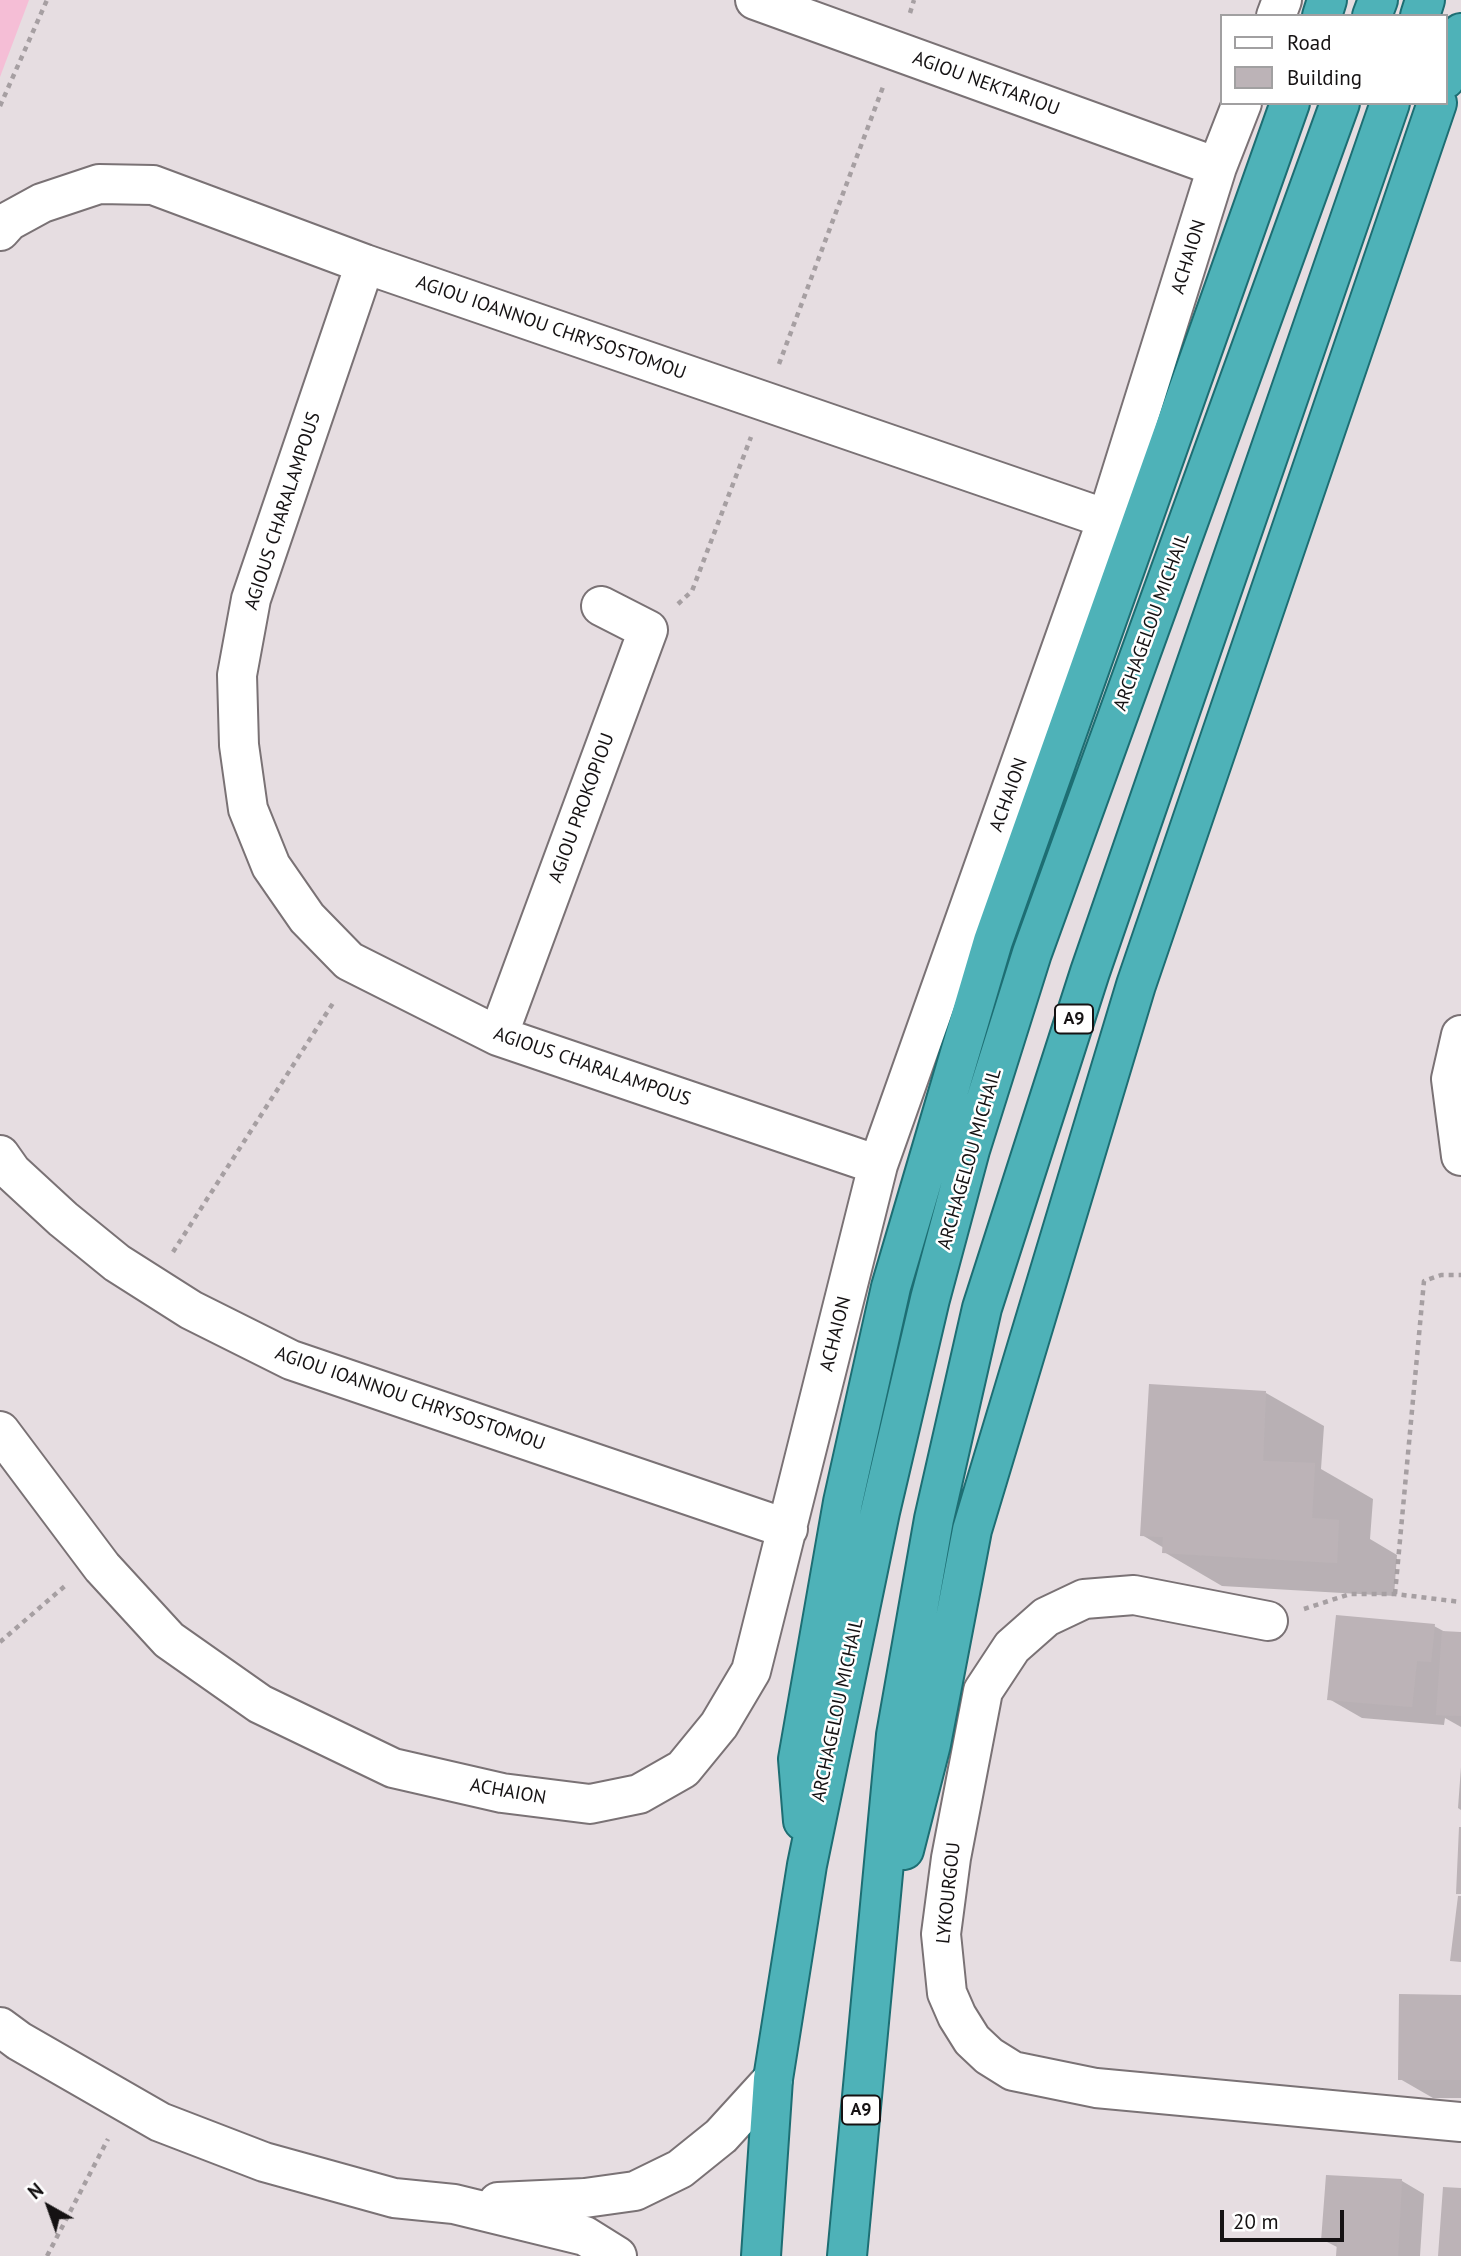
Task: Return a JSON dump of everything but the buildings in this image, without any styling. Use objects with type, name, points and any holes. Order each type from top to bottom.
[{"type":"highway","points":[[1447,73],[1461,33]]},
{"type":"highway","points":[[807,1864],[798,1759],[844,1502],[891,1287],[993,941],[1289,105]]},
{"type":"highway","name":"ARCHAGELOU MICHAIL","points":[[761,2256],[773,2079],[807,1864],[880,1511],[930,1299],[970,1150],[1032,953],[1339,105]]},
{"type":"highway","name":"A9","points":[[847,2256],[896,1735],[934,1519],[982,1308],[1090,972],[1389,105]]},
{"type":"highway","points":[[874,1964],[931,1744],[972,1530],[1136,985],[1436,105]]},
{"type":"street","name":"AGIOU NEKTARIOU","points":[[755,0],[1217,167]]},
{"type":"street","name":"ACHAION","points":[[0,1431],[96,1559],[169,1640],[260,1704],[393,1768],[502,1793],[590,1804],[639,1794],[683,1769],[719,1725],[751,1671],[878,1165],[1107,519],[1217,167],[1241,105]]},
{"type":"street","name":"AGIOU IOANNOU CHRYSOSTOMOU","points":[[0,231],[9,221],[42,203],[99,184],[153,185],[365,264],[1107,519]]},
{"type":"street","name":"AGIOUS CHARALAMPOUS","points":[[365,264],[251,599],[237,675],[239,745],[248,809],[271,866],[307,918],[357,965],[498,1037],[878,1165]]},
{"type":"street","points":[[601,606],[648,630]]},
{"type":"street","name":"AGIOU PROKOPIOU","points":[[498,1037],[648,630]]},
{"type":"street","points":[[1461,1035],[1451,1079],[1461,1156]]},
{"type":"street","name":"AGIOU IOANNOU CHRYSOSTOMOU","points":[[0,1155],[12,1172],[63,1219],[117,1263],[191,1310],[291,1360],[788,1529]]},
{"type":"street","name":"LYKOURGOU","points":[[1268,1621],[1134,1595],[1084,1599],[1046,1617],[1012,1647],[983,1691],[951,1858],[941,1934],[947,1993],[972,2040],[989,2056],[1013,2071],[1096,2088],[1461,2122]]},
{"type":"street","points":[[0,2027],[19,2041],[160,2122],[264,2162],[394,2197],[454,2204],[585,2235],[617,2256]]},
{"type":"street","points":[[454,2204],[585,2198],[635,2192],[680,2169],[721,2136],[773,2079]]},
{"type":"path","points":[[0,106],[47,0]]},
{"type":"path","points":[[648,630],[692,591],[914,0]]},
{"type":"path","points":[[152,1285],[357,965]]},
{"type":"path","points":[[1395,1594],[1424,1281],[1441,1275],[1461,1275]]},
{"type":"path","points":[[0,1642],[96,1559]]},
{"type":"path","points":[[1268,1621],[1350,1594],[1395,1594],[1461,1602]]},
{"type":"path","points":[[47,2256],[127,2102]]},
{"type":"shaded area","points":[[0,0],[29,0],[0,77]]}]
